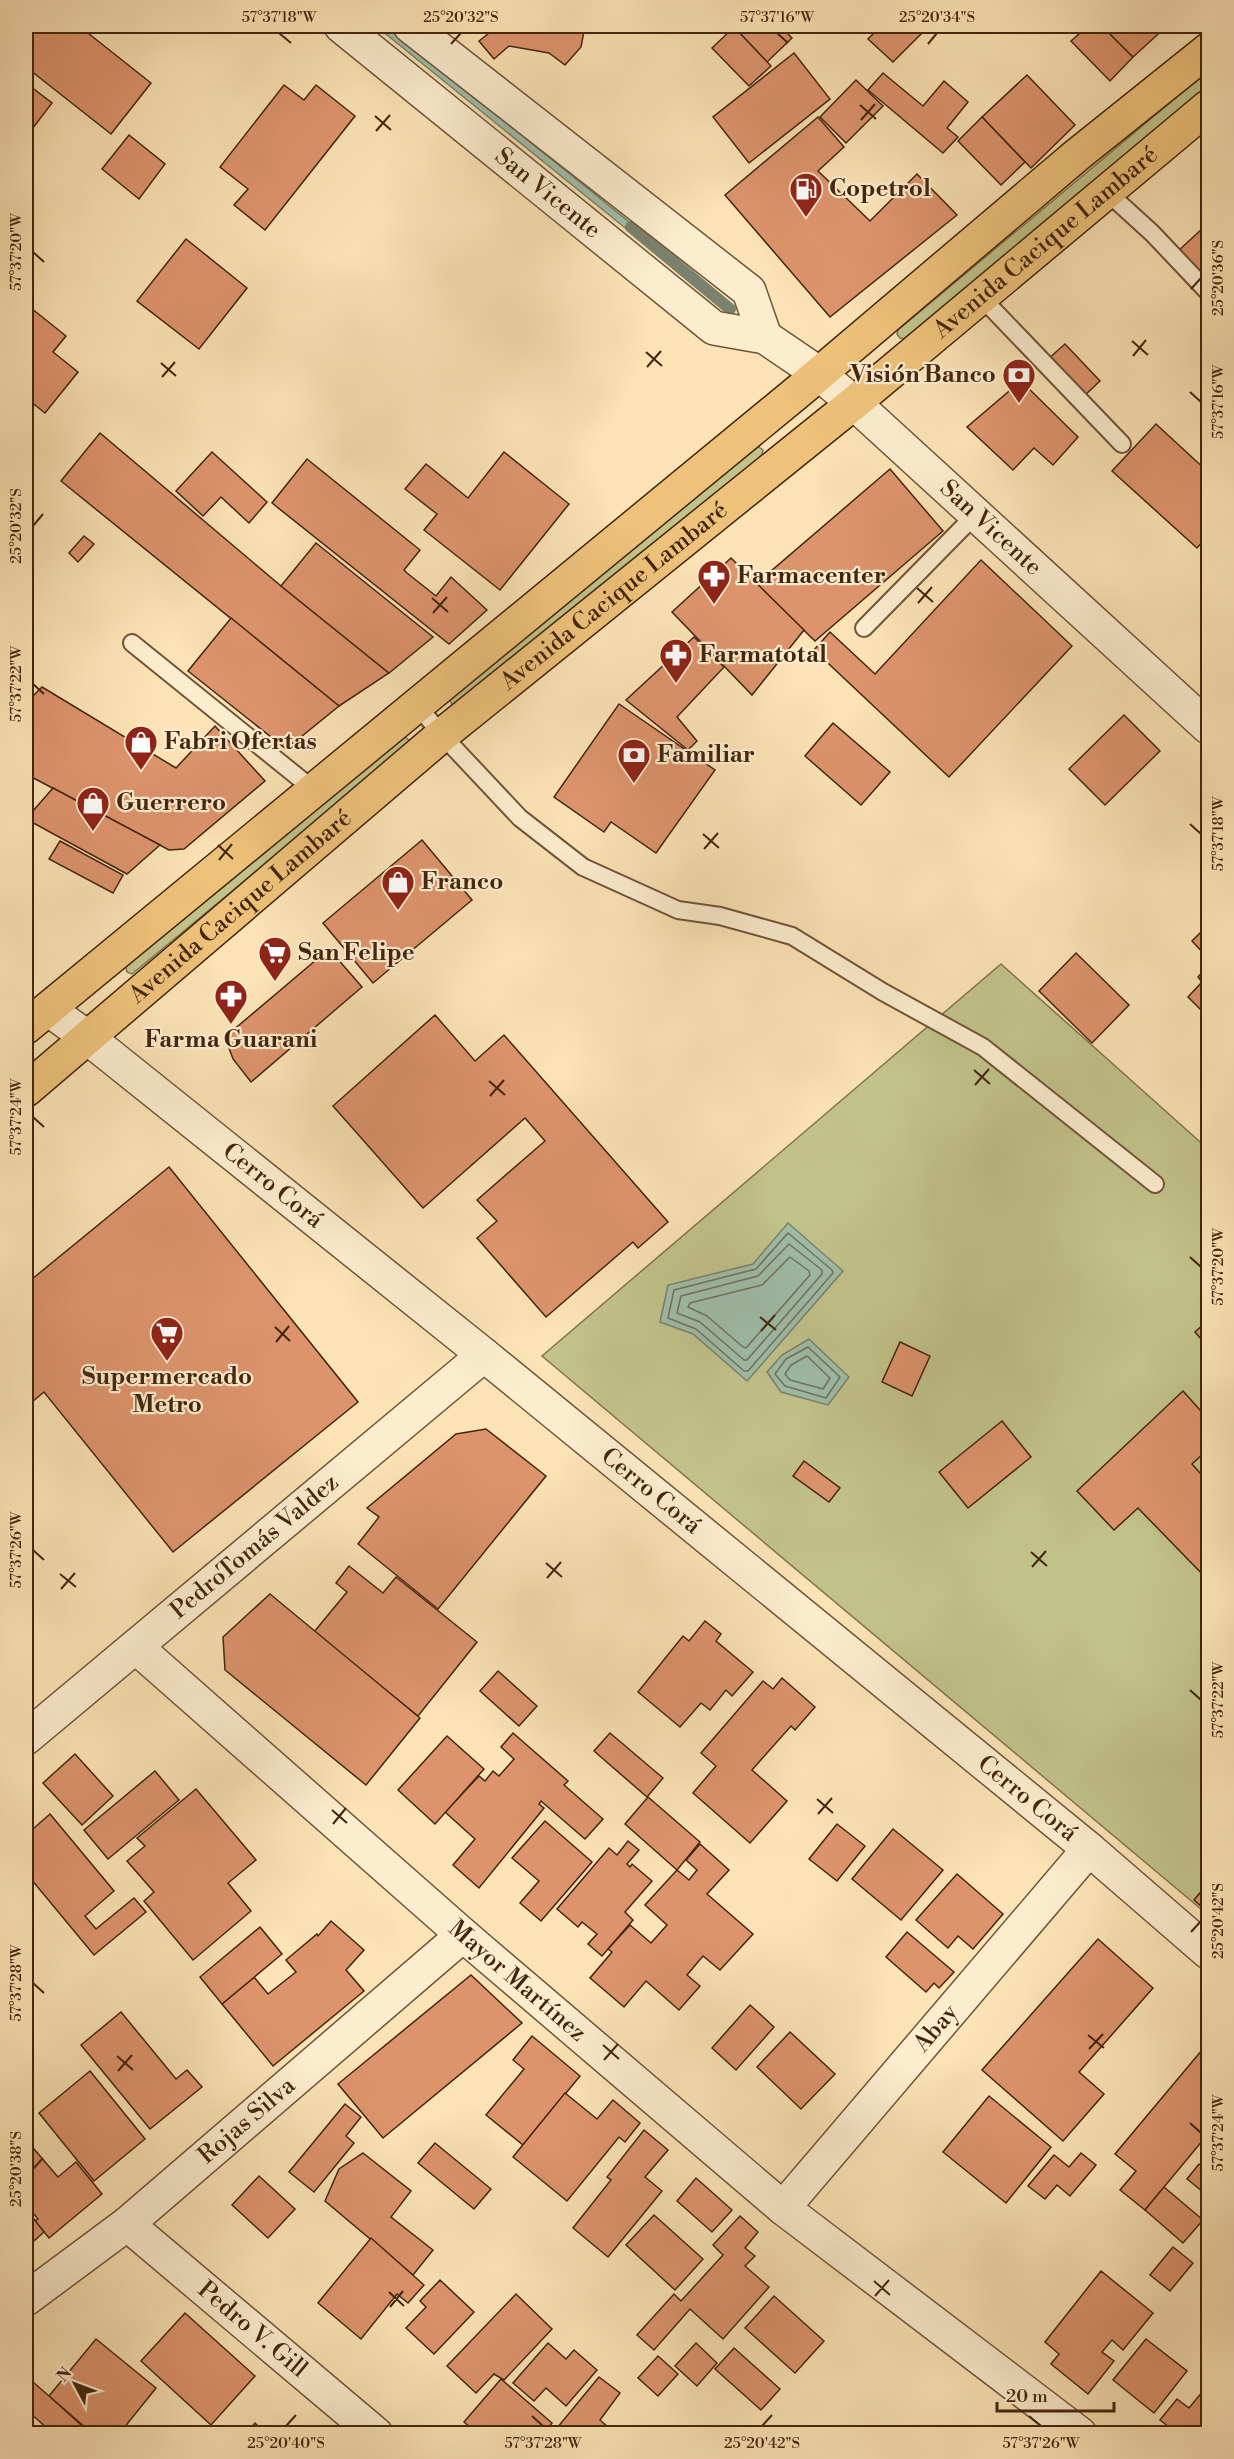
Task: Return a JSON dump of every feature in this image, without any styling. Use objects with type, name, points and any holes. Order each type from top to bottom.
[{"type":"main road","name":"Avenida Cacique Lambaré","points":[[37,1018],[818,373],[1077,155],[1209,50]]},
{"type":"main road","name":"Avenida Cacique Lambaré","points":[[26,1090],[442,735],[854,403],[1209,107]]},
{"type":"street","name":"San Vicente","points":[[341,26],[714,328],[765,338],[818,373],[854,403],[1209,728]]},
{"type":"street","name":"San Vicente","points":[[410,26],[749,291],[765,338]]},
{"type":"street","name":"Cerro Corá","points":[[37,1018],[88,1038],[484,1355],[1089,1849],[1209,1952]]},
{"type":"street","name":"PedroTomás Valdez","points":[[26,1738],[484,1355]]},
{"type":"street","name":"Mayor Martínez","points":[[136,1647],[463,1935],[783,2208],[1080,2433]]},
{"type":"street","name":"Abay","points":[[783,2208],[1089,1849]]},
{"type":"street","name":"Rojas Silva","points":[[26,2299],[128,2224],[463,1935]]},
{"type":"street","name":"Pedro V. Gill","points":[[128,2224],[376,2433]]},
{"type":"lane","points":[[1107,192],[1152,233],[1209,292]]},
{"type":"lane","points":[[981,297],[1122,444]]},
{"type":"lane","points":[[864,628],[976,514]]},
{"type":"lane","points":[[132,643],[314,790]]},
{"type":"lane","points":[[417,705],[520,818],[583,867],[678,909],[720,916],[792,936],[883,992],[983,1047],[1155,1185]]},
{"type":"green space","points":[[1208,71],[1208,88],[905,339],[900,338],[897,334],[898,330]]},
{"type":"green space","points":[[756,445],[763,450],[762,455],[458,705],[452,704],[449,699]]},
{"type":"green space","points":[[404,736],[409,740],[408,746],[132,974],[127,972],[125,964]]},
{"type":"green space","points":[[1001,964],[1208,1149],[1208,1915],[542,1356]]},
{"type":"water","points":[[376,26],[387,26],[644,234],[640,240]]},
{"type":"water","points":[[788,1223],[843,1271],[747,1381],[693,1334],[660,1322],[668,1285],[753,1264]]},
{"type":"water","points":[[809,1339],[849,1377],[828,1405],[781,1392],[767,1372],[782,1355]]},
{"type":"building","points":[[26,26],[79,26],[151,83],[111,134],[26,67]]},
{"type":"building","points":[[498,26],[585,26],[581,47],[565,65],[549,53],[509,46],[494,59],[479,41]]},
{"type":"building","points":[[780,26],[792,38],[767,62],[734,27]]},
{"type":"building","points":[[881,26],[912,26],[921,34],[893,62],[868,39]]},
{"type":"building","points":[[1088,26],[1102,26],[1133,57],[1110,81],[1071,41]]},
{"type":"building","points":[[1102,26],[1167,26],[1133,57]]},
{"type":"building","points":[[734,27],[771,66],[749,86],[712,48]]},
{"type":"building","points":[[794,53],[830,99],[749,163],[713,117]]},
{"type":"building","points":[[883,73],[923,106],[944,81],[968,102],[947,128],[958,137],[943,153],[868,90]]},
{"type":"building","points":[[1027,75],[1075,125],[1031,168],[982,117]]},
{"type":"building","points":[[856,80],[883,106],[846,143],[820,117]]},
{"type":"building","points":[[26,83],[52,103],[26,137]]},
{"type":"building","points":[[284,85],[304,100],[316,85],[355,116],[265,230],[234,205],[248,189],[220,167]]},
{"type":"building","name":"Copetrol","points":[[818,117],[844,147],[818,171],[870,221],[917,174],[957,215],[830,317],[725,195]]},
{"type":"building","points":[[982,117],[1025,162],[1001,185],[958,141]]},
{"type":"building","points":[[129,135],[165,164],[139,199],[102,169]]},
{"type":"building","points":[[1204,227],[1208,232],[1208,286],[1176,253]]},
{"type":"building","points":[[186,239],[247,288],[199,349],[137,301]]},
{"type":"building","points":[[26,304],[66,336],[53,352],[78,372],[45,413],[26,398]]},
{"type":"building","points":[[1065,344],[1100,381],[1082,398],[1047,360]]},
{"type":"building","name":"Visión Banco","points":[[1021,381],[1078,437],[1053,465],[1034,448],[1013,470],[967,427]]},
{"type":"building","points":[[1156,424],[1208,472],[1208,536],[1197,548],[1112,471]]},
{"type":"building","points":[[100,433],[281,586],[389,673],[339,706],[61,481]]},
{"type":"building","points":[[212,452],[267,502],[249,523],[221,497],[203,516],[176,491]]},
{"type":"building","points":[[504,452],[569,504],[500,590],[424,530],[437,514],[405,489],[426,464],[468,498]]},
{"type":"building","points":[[307,459],[420,550],[404,570],[407,573],[436,596],[451,577],[487,610],[449,644],[272,503]]},
{"type":"building","points":[[890,469],[943,531],[815,641],[756,584]]},
{"type":"building","points":[[84,536],[94,544],[78,562],[69,553]]},
{"type":"building","points":[[316,543],[433,637],[389,673],[281,586]]},
{"type":"building","points":[[731,558],[804,630],[752,695],[672,612]]},
{"type":"building","points":[[981,560],[1072,646],[949,777],[814,650],[830,632],[875,674]]},
{"type":"building","points":[[231,618],[339,706],[286,749],[188,671]]},
{"type":"building","name":"Farmatotal","points":[[694,637],[724,667],[677,717],[697,741],[688,750],[626,700]]},
{"type":"building","name":"Fabri Ofertas","points":[[42,687],[176,768],[215,726],[265,781],[184,849],[169,850],[26,774],[26,703]]},
{"type":"building","name":"Familiar","points":[[619,704],[715,770],[656,853],[611,822],[604,832],[554,797]]},
{"type":"building","points":[[1124,715],[1160,751],[1105,805],[1069,769]]},
{"type":"building","points":[[833,723],[890,772],[861,805],[805,756]]},
{"type":"building","name":"Guerrero","points":[[53,788],[160,845],[127,874],[26,819]]},
{"type":"building","name":"Franco","points":[[422,840],[472,900],[373,983],[323,923]]},
{"type":"building","points":[[60,841],[123,875],[113,893],[49,859]]},
{"type":"building","points":[[1208,925],[1208,958],[1192,941]]},
{"type":"building","points":[[329,949],[362,987],[251,1082],[233,1059],[225,1037]]},
{"type":"building","points":[[1076,953],[1129,1005],[1092,1043],[1039,991]]},
{"type":"building","points":[[1208,966],[1208,1017],[1188,997],[1202,982],[1198,977]]},
{"type":"building","points":[[435,1015],[475,1061],[504,1035],[668,1222],[638,1248],[633,1242],[546,1317],[477,1238],[497,1221],[477,1200],[545,1141],[525,1118],[423,1208],[333,1106]]},
{"type":"building","points":[[169,1167],[358,1402],[173,1552],[44,1392],[26,1407],[26,1284]]},
{"type":"building","points":[[1208,1320],[1208,1347],[1195,1332]]},
{"type":"building","points":[[900,1342],[930,1356],[912,1396],[882,1382]]},
{"type":"building","points":[[1183,1391],[1208,1419],[1208,1449],[1192,1464],[1208,1482],[1207,1579],[1138,1508],[1114,1530],[1077,1491]]},
{"type":"building","points":[[1002,1421],[1031,1457],[968,1508],[939,1472]]},
{"type":"building","points":[[486,1429],[546,1476],[438,1609],[358,1544],[379,1517],[367,1508],[456,1434]]},
{"type":"building","points":[[804,1461],[840,1488],[829,1502],[793,1476]]},
{"type":"building","points":[[349,1566],[383,1593],[396,1577],[477,1642],[418,1716],[314,1632],[347,1592],[336,1583]]},
{"type":"building","points":[[270,1594],[420,1718],[366,1785],[225,1670],[223,1637]]},
{"type":"building","points":[[705,1621],[721,1634],[716,1641],[753,1672],[732,1696],[726,1690],[710,1710],[701,1703],[680,1727],[638,1692],[683,1636],[689,1641]]},
{"type":"building","points":[[498,1671],[537,1706],[519,1726],[480,1691]]},
{"type":"building","points":[[782,1678],[815,1707],[795,1730],[791,1726],[752,1770],[787,1801],[750,1843],[693,1793],[716,1766],[701,1753],[763,1681],[773,1689]]},
{"type":"building","points":[[513,1733],[568,1781],[564,1785],[603,1819],[585,1839],[541,1801],[539,1804],[544,1808],[479,1888],[453,1865],[475,1839],[445,1812],[479,1776],[485,1781],[493,1771],[499,1776],[514,1759],[501,1747]]},
{"type":"building","points":[[610,1733],[663,1778],[647,1797],[594,1751]]},
{"type":"building","points":[[447,1736],[484,1769],[435,1824],[398,1790]]},
{"type":"building","points":[[75,1754],[113,1796],[82,1825],[43,1783]]},
{"type":"building","points":[[155,1771],[179,1800],[108,1859],[84,1830]]},
{"type":"building","points":[[196,1789],[256,1860],[228,1883],[251,1911],[193,1960],[144,1901],[154,1892],[127,1861],[145,1846],[137,1838]]},
{"type":"building","points":[[648,1797],[700,1842],[677,1870],[625,1824]]},
{"type":"building","points":[[50,1814],[114,1891],[85,1916],[96,1929],[134,1898],[146,1912],[94,1955],[26,1873],[26,1835]]},
{"type":"building","points":[[545,1821],[592,1862],[541,1921],[520,1903],[539,1881],[512,1858]]},
{"type":"building","points":[[837,1824],[865,1846],[837,1881],[809,1859]]},
{"type":"building","points":[[893,1829],[943,1870],[901,1920],[852,1879]]},
{"type":"building","points":[[628,1841],[639,1850],[627,1864],[630,1867],[632,1864],[652,1881],[625,1912],[633,1920],[602,1956],[588,1944],[597,1934],[582,1922],[578,1927],[557,1909],[609,1848],[617,1855]]},
{"type":"building","points":[[700,1844],[729,1870],[707,1894],[753,1934],[720,1970],[703,1956],[687,1975],[700,1986],[679,2010],[646,1981],[624,2007],[590,1978],[612,1952],[608,1949],[630,1925],[651,1943],[667,1925],[645,1905],[677,1870],[689,1880],[697,1870],[686,1860]]},
{"type":"building","points":[[957,1874],[1003,1914],[973,1949],[958,1936],[948,1948],[916,1920]]},
{"type":"building","points":[[1208,1883],[1208,1912],[1194,1900]]},
{"type":"building","points":[[331,1921],[364,1950],[346,1970],[364,1991],[273,2066],[222,2004],[254,1977],[268,1994],[296,1972],[286,1960],[317,1934],[318,1936]]},
{"type":"building","points":[[260,1927],[282,1954],[222,2004],[200,1977]]},
{"type":"building","points":[[907,1932],[954,1972],[939,1988],[934,1983],[926,1992],[886,1957]]},
{"type":"building","points":[[1098,1939],[1153,1988],[1079,2072],[1104,2094],[1063,2141],[982,2070]]},
{"type":"building","points":[[471,1975],[522,2023],[383,2138],[338,2084]]},
{"type":"building","points":[[750,2005],[774,2027],[736,2070],[712,2048]]},
{"type":"building","points":[[121,2012],[176,2079],[187,2070],[202,2087],[150,2129],[81,2045]]},
{"type":"building","points":[[790,2032],[835,2074],[801,2109],[757,2067]]},
{"type":"building","points":[[532,2036],[580,2076],[523,2145],[486,2115],[524,2069],[513,2060]]},
{"type":"building","points":[[1207,2044],[1208,2134],[1145,2210],[1120,2190],[1136,2171],[1115,2154]]},
{"type":"building","points":[[90,2071],[145,2139],[94,2181],[39,2113]]},
{"type":"building","points":[[565,2093],[597,2119],[613,2100],[640,2123],[625,2142],[619,2137],[567,2201],[513,2157]]},
{"type":"building","points":[[989,2096],[1051,2147],[1006,2203],[943,2152]]},
{"type":"building","points":[[345,2104],[361,2117],[346,2136],[354,2143],[314,2192],[289,2172]]},
{"type":"building","points":[[644,2130],[668,2150],[645,2177],[662,2191],[608,2257],[573,2228],[611,2180],[607,2177]]},
{"type":"building","points":[[28,2142],[58,2177],[76,2162],[102,2194],[49,2238],[35,2221],[38,2219],[26,2204],[26,2144]]},
{"type":"building","points":[[435,2143],[491,2189],[474,2209],[418,2163]]},
{"type":"building","points":[[363,2153],[411,2191],[391,2217],[433,2250],[413,2275],[325,2201],[339,2169]]},
{"type":"building","points":[[1081,2153],[1096,2165],[1070,2196],[1057,2185],[1045,2199],[1028,2186],[1054,2155],[1069,2167]]},
{"type":"building","points":[[1199,2164],[1208,2172],[1208,2196],[1187,2179]]},
{"type":"building","points":[[259,2176],[295,2209],[268,2238],[232,2205]]},
{"type":"building","points":[[696,2178],[732,2210],[712,2232],[677,2201]]},
{"type":"building","points":[[1164,2187],[1203,2220],[1183,2243],[1145,2210]]},
{"type":"building","points":[[26,2209],[44,2232],[26,2248]]},
{"type":"building","points":[[654,2215],[703,2259],[675,2290],[626,2245]]},
{"type":"building","points":[[740,2216],[758,2232],[745,2248],[755,2256],[745,2266],[769,2287],[723,2339],[690,2309],[654,2350],[637,2335],[674,2294],[681,2301],[723,2255],[713,2245]]},
{"type":"building","points":[[371,2238],[424,2285],[408,2303],[397,2294],[361,2339],[318,2303]]},
{"type":"building","points":[[1173,2247],[1193,2263],[1170,2291],[1150,2275]]},
{"type":"building","points":[[1101,2271],[1153,2313],[1123,2350],[1112,2340],[1102,2352],[1114,2361],[1088,2394],[1051,2364],[1059,2354],[1045,2342]]},
{"type":"building","points":[[440,2280],[474,2312],[434,2354],[406,2328],[426,2307],[420,2301]]},
{"type":"building","points":[[516,2294],[552,2329],[504,2380],[494,2374],[476,2393],[447,2366]]},
{"type":"building","points":[[774,2296],[824,2341],[795,2373],[745,2328]]},
{"type":"building","points":[[185,2313],[255,2376],[211,2425],[141,2361]]},
{"type":"building","points":[[96,2339],[156,2388],[119,2434],[93,2434],[49,2396]]},
{"type":"building","points":[[1146,2339],[1187,2371],[1154,2413],[1113,2380]]},
{"type":"building","points":[[548,2343],[566,2359],[574,2350],[597,2370],[566,2406],[546,2388],[534,2401],[513,2383]]},
{"type":"building","points":[[696,2343],[717,2363],[697,2386],[675,2366]]},
{"type":"building","points":[[734,2348],[780,2389],[761,2410],[715,2369]]},
{"type":"building","points":[[658,2356],[678,2374],[658,2396],[638,2378]]},
{"type":"building","points":[[26,2376],[91,2434],[53,2434],[26,2409]]},
{"type":"building","points":[[599,2377],[620,2393],[600,2420],[616,2434],[552,2434]]},
{"type":"building","points":[[501,2379],[552,2423],[543,2434],[478,2434],[464,2422]]},
{"type":"building","points":[[1203,2391],[1208,2396],[1208,2434],[1178,2434],[1160,2420],[1177,2399],[1189,2408]]},
{"type":"building","points":[[255,2423],[265,2434],[245,2434]]},
{"type":"waterway","points":[[631,227],[730,309]]},
{"type":"place","name":"Copetrol","points":[[806,218]]},
{"type":"place","name":"Visión Banco","points":[[1019,404]]},
{"type":"place","name":"Farmacenter","points":[[714,605]]},
{"type":"place","name":"Farmatotal","points":[[676,684]]},
{"type":"place","name":"Fabri Ofertas","points":[[141,771]]},
{"type":"place","name":"Familiar","points":[[634,784]]},
{"type":"place","name":"Guerrero","points":[[93,832]]},
{"type":"place","name":"Franco","points":[[398,911]]},
{"type":"place","name":"San Felipe","points":[[275,982]]},
{"type":"place","name":"Farma Guarani","points":[[231,1025]]},
{"type":"place","name":"Supermercado Metro","points":[[167,1362]]}]
